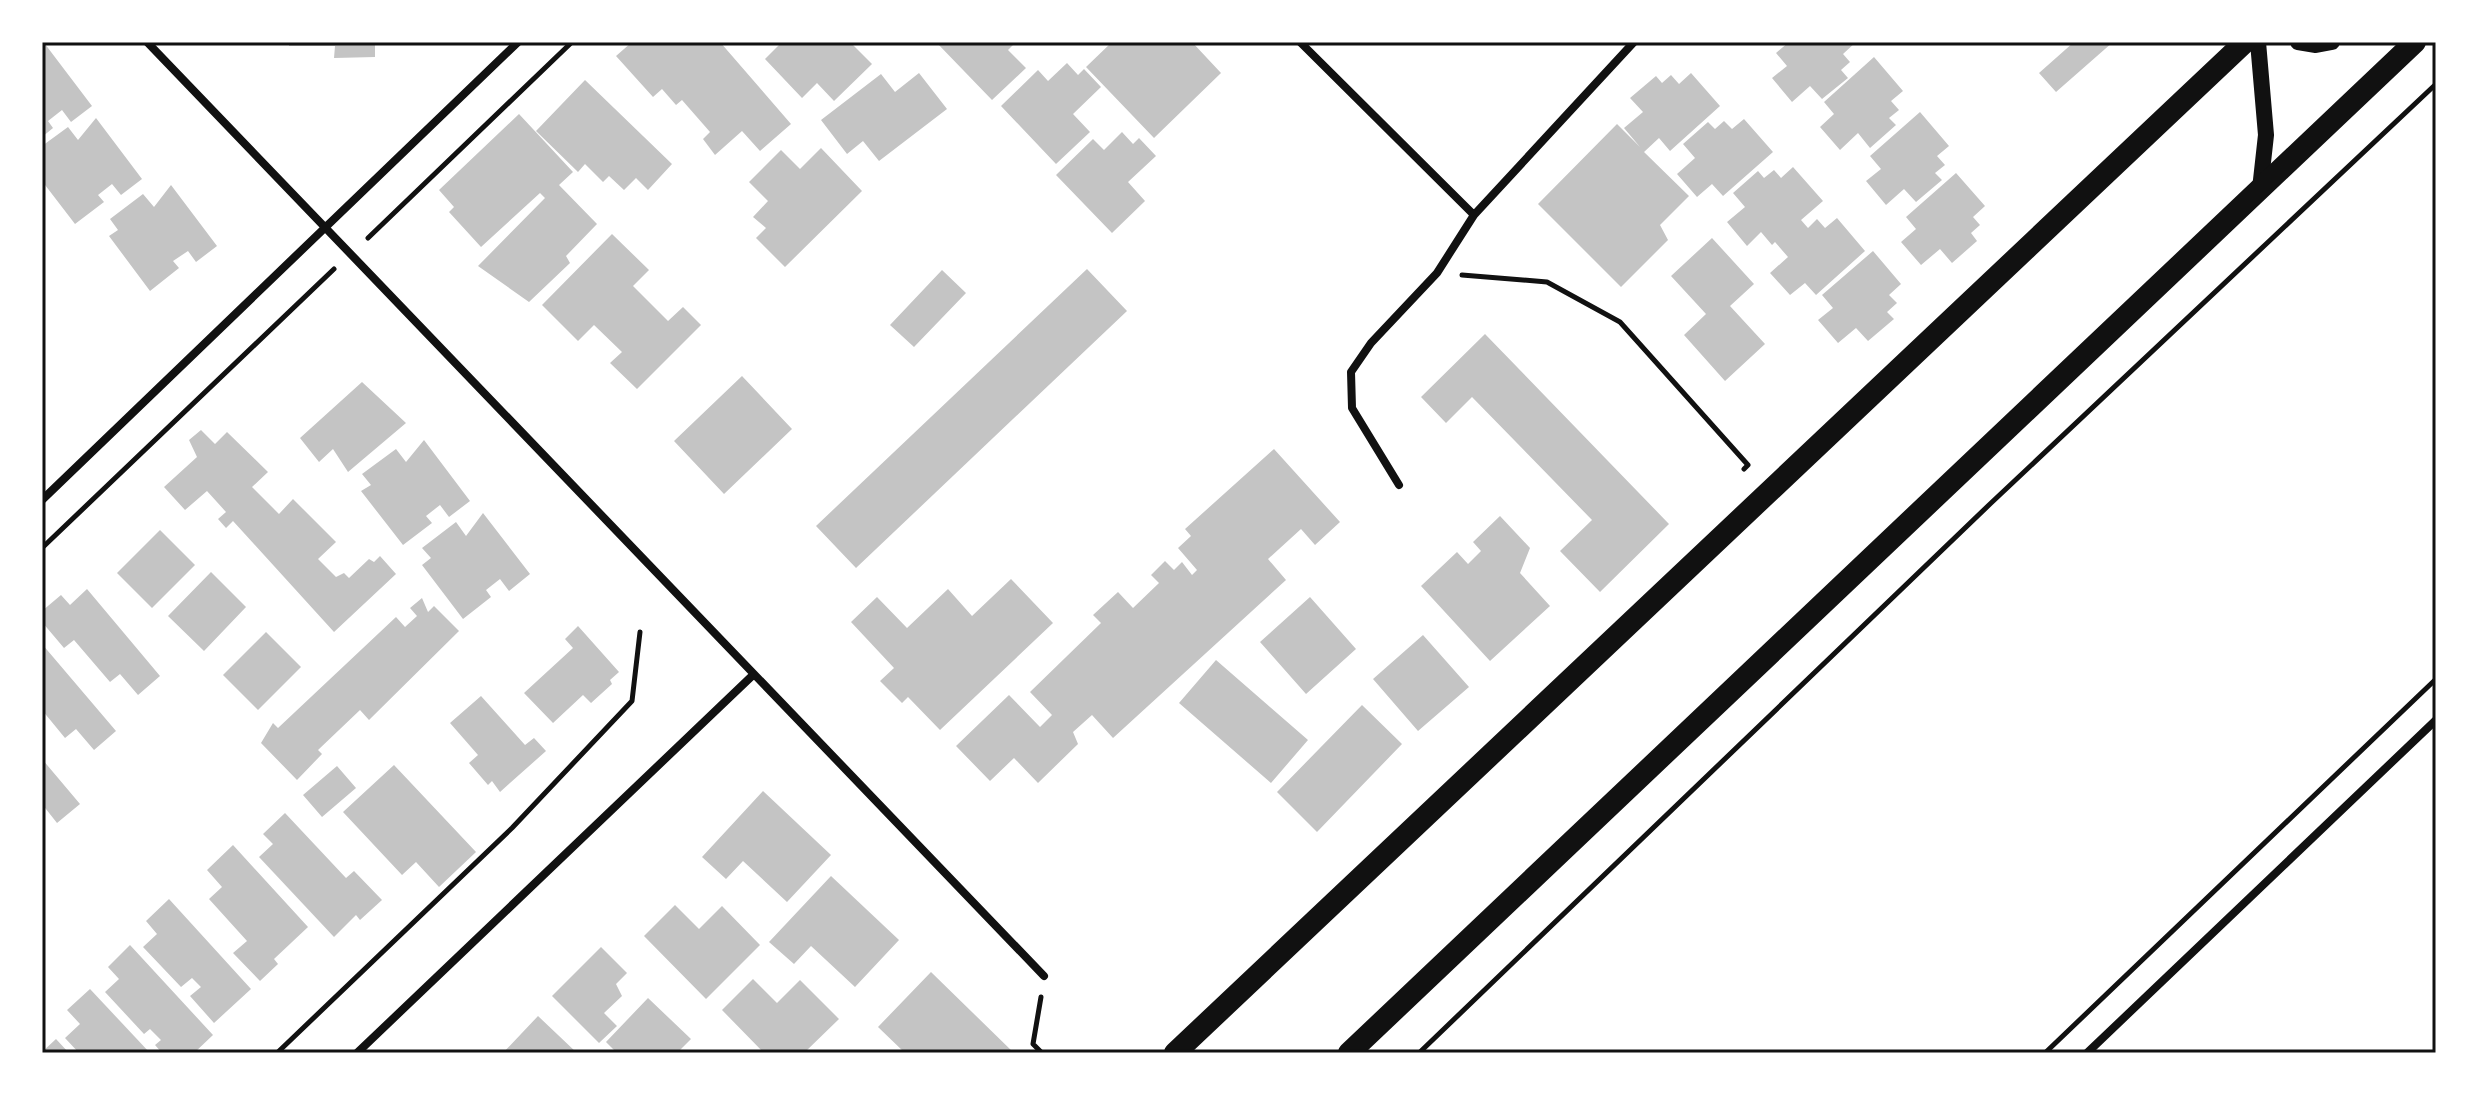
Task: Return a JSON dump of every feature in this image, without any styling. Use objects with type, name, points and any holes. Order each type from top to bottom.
[{"type":"highway","points":[[1175,1053],[2245,42]]},
{"type":"highway","points":[[1349,1053],[2415,42]]},
{"type":"main road","points":[[2258,42],[2266,135],[2260,189]]},
{"type":"main road","points":[[2298,42],[2316,45],[2332,42]]},
{"type":"street","points":[[147,42],[1044,976]]},
{"type":"street","points":[[42,500],[518,42]]},
{"type":"street","points":[[1300,42],[1474,215]]},
{"type":"street","points":[[1399,485],[1352,408],[1351,372],[1371,343],[1437,273],[1474,215],[1634,42]]},
{"type":"street","points":[[357,1053],[753,675]]},
{"type":"street","points":[[2087,1053],[2436,720]]},
{"type":"path","points":[[42,548],[572,42]]},
{"type":"path","points":[[1419,1053],[1990,504],[2436,84]]},
{"type":"path","points":[[1437,273],[1547,282],[1620,322],[1748,465]]},
{"type":"path","points":[[277,1053],[512,828],[632,701],[640,632]]},
{"type":"path","points":[[2045,1053],[2436,679]]},
{"type":"path","points":[[1042,1053],[1033,1044],[1044,976]]},
{"type":"building","points":[[289,42],[375,42],[375,57],[334,58],[335,46],[289,46]]},
{"type":"building","points":[[632,42],[720,42],[791,124],[760,151],[742,131],[715,155],[703,139],[710,132],[682,100],[676,105],[662,89],[653,97],[616,56]]},
{"type":"building","points":[[782,42],[850,42],[872,64],[834,101],[817,83],[802,98],[765,59]]},
{"type":"building","points":[[936,42],[1016,42],[1008,50],[1026,68],[992,100]]},
{"type":"building","points":[[1112,42],[1192,42],[1221,73],[1154,138],[1086,67]]},
{"type":"building","points":[[1789,42],[1856,42],[1843,54],[1850,62],[1841,70],[1848,78],[1822,99],[1810,86],[1792,102],[1772,78],[1787,66],[1776,53]]},
{"type":"building","points":[[2074,42],[2113,42],[2056,92],[2039,73]]},
{"type":"building","points":[[45,44],[92,106],[71,122],[62,110],[48,121],[53,128],[42,137],[42,48]]},
{"type":"building","points":[[1874,57],[1903,91],[1891,101],[1899,110],[1889,118],[1896,125],[1870,148],[1858,133],[1840,150],[1820,127],[1834,114],[1824,102]]},
{"type":"building","points":[[1067,63],[1078,75],[1084,69],[1101,87],[1073,114],[1090,132],[1056,164],[1001,106],[1038,70],[1048,81]]},
{"type":"building","points":[[919,73],[947,109],[879,161],[863,141],[847,154],[821,120],[881,74],[895,92]]},
{"type":"building","points":[[1691,73],[1720,106],[1670,151],[1659,138],[1644,152],[1689,196],[1660,225],[1668,240],[1621,287],[1538,204],[1617,124],[1640,147],[1624,128],[1643,112],[1630,98],[1656,76],[1662,83],[1671,75],[1679,84]]},
{"type":"building","points":[[585,80],[672,164],[648,190],[636,178],[624,190],[609,176],[603,182],[585,164],[578,172],[536,131]]},
{"type":"building","points":[[1920,112],[1949,146],[1937,156],[1945,165],[1935,173],[1942,180],[1916,202],[1904,189],[1886,205],[1866,181],[1881,169],[1870,156]]},
{"type":"building","points":[[519,114],[573,172],[559,185],[597,224],[566,256],[570,263],[529,302],[478,266],[545,198],[540,193],[481,247],[449,212],[454,207],[439,190]]},
{"type":"building","points":[[96,118],[142,179],[121,195],[112,184],[98,195],[104,202],[75,224],[42,181],[42,146],[68,127],[78,140]]},
{"type":"building","points":[[1744,119],[1773,152],[1723,196],[1712,184],[1697,197],[1677,174],[1695,158],[1683,144],[1708,122],[1715,129],[1724,121],[1732,129]]},
{"type":"building","points":[[1122,132],[1133,144],[1139,138],[1156,156],[1128,182],[1145,201],[1112,233],[1056,175],[1093,139],[1104,150]]},
{"type":"building","points":[[821,148],[862,191],[785,267],[756,238],[766,228],[753,217],[768,201],[749,182],[781,150],[800,169]]},
{"type":"building","points":[[1793,167],[1823,201],[1801,220],[1808,228],[1817,219],[1825,228],[1837,218],[1865,251],[1816,295],[1805,283],[1790,295],[1770,273],[1788,257],[1761,232],[1747,246],[1727,222],[1745,207],[1733,193],[1758,171],[1764,178],[1774,170],[1781,178]]},
{"type":"building","points":[[1956,173],[1985,206],[1973,217],[1980,225],[1971,233],[1977,241],[1952,263],[1940,249],[1921,265],[1901,242],[1916,229],[1906,217]]},
{"type":"building","points":[[171,185],[217,246],[196,262],[188,251],[173,261],[179,268],[150,291],[109,236],[118,230],[110,219],[143,194],[154,207]]},
{"type":"building","points":[[612,234],[649,270],[633,286],[668,321],[683,307],[701,325],[637,389],[610,363],[622,352],[594,325],[578,341],[542,305]]},
{"type":"building","points":[[1712,238],[1754,284],[1730,306],[1765,344],[1725,381],[1684,335],[1706,314],[1671,276]]},
{"type":"building","points":[[1873,251],[1901,284],[1889,295],[1897,303],[1887,312],[1894,319],[1868,341],[1856,328],[1838,343],[1818,320],[1833,308],[1822,295]]},
{"type":"building","points":[[1087,269],[1127,311],[856,568],[816,526]]},
{"type":"building","points":[[942,270],[966,293],[914,347],[890,325]]},
{"type":"building","points":[[1485,334],[1669,524],[1600,592],[1560,551],[1592,520],[1472,397],[1446,423],[1421,397]]},
{"type":"building","points":[[742,376],[792,429],[724,494],[674,441]]},
{"type":"building","points":[[362,382],[406,423],[348,472],[333,449],[319,462],[300,438]]},
{"type":"building","points":[[201,430],[215,444],[227,432],[268,472],[252,487],[279,514],[293,499],[336,542],[318,559],[336,577],[344,573],[349,578],[369,559],[374,562],[380,556],[396,574],[334,632],[233,521],[226,528],[218,519],[226,512],[207,491],[185,510],[164,487],[197,457],[189,440]]},
{"type":"building","points":[[424,440],[470,501],[449,517],[440,505],[426,516],[432,523],[403,545],[361,491],[371,485],[362,474],[396,449],[406,462]]},
{"type":"building","points":[[1274,449],[1340,522],[1315,545],[1301,529],[1268,559],[1286,580],[1113,738],[1092,715],[1073,732],[1078,744],[1038,783],[1014,758],[990,781],[956,746],[1009,695],[1040,727],[1052,715],[1030,692],[1101,623],[1093,615],[1118,592],[1133,608],[1159,583],[1151,575],[1165,561],[1174,570],[1182,562],[1192,575],[1197,570],[1178,548],[1191,536],[1185,529]]},
{"type":"building","points":[[483,513],[530,574],[509,591],[500,579],[486,590],[491,597],[463,619],[422,565],[431,558],[422,548],[456,522],[466,536]]},
{"type":"building","points":[[1500,516],[1530,548],[1520,573],[1550,606],[1490,661],[1421,586],[1457,552],[1468,564],[1481,551],[1473,542]]},
{"type":"building","points":[[160,530],[195,565],[152,608],[117,573]]},
{"type":"building","points":[[211,572],[246,607],[204,651],[168,616]]},
{"type":"building","points":[[1011,579],[1053,623],[940,730],[908,697],[902,703],[880,681],[894,668],[851,622],[877,597],[907,628],[948,589],[972,616]]},
{"type":"building","points":[[87,589],[160,676],[138,695],[120,674],[110,682],[74,640],[64,648],[42,622],[42,611],[61,595],[70,605]]},
{"type":"building","points":[[1310,597],[1356,649],[1306,694],[1260,642]]},
{"type":"building","points":[[422,598],[428,612],[434,606],[459,631],[369,720],[360,710],[318,750],[322,754],[297,780],[261,743],[273,723],[278,728],[396,617],[405,627],[417,616],[410,608]]},
{"type":"building","points":[[578,626],[619,672],[610,680],[612,684],[591,703],[583,695],[553,723],[524,693],[573,648],[565,639]]},
{"type":"building","points":[[266,632],[301,667],[258,710],[223,675]]},
{"type":"building","points":[[1423,635],[1469,687],[1418,731],[1373,679]]},
{"type":"building","points":[[42,644],[116,731],[94,750],[76,729],[65,738],[42,710]]},
{"type":"building","points":[[1216,660],[1308,740],[1271,783],[1179,703]]},
{"type":"building","points":[[481,696],[525,745],[534,738],[546,751],[500,792],[492,781],[488,785],[469,763],[478,755],[450,723]]},
{"type":"building","points":[[1362,705],[1402,744],[1317,832],[1277,792]]},
{"type":"building","points":[[42,759],[80,804],[57,823],[42,804]]},
{"type":"building","points":[[394,765],[476,852],[439,887],[416,862],[402,875],[343,812]]},
{"type":"building","points":[[337,766],[356,788],[322,817],[303,795]]},
{"type":"building","points":[[763,791],[831,855],[787,902],[743,861],[726,879],[702,857]]},
{"type":"building","points":[[285,813],[346,878],[354,871],[382,900],[360,920],[356,915],[334,937],[259,857],[273,844],[263,834]]},
{"type":"building","points":[[233,845],[308,927],[274,959],[278,964],[260,981],[233,953],[247,941],[209,899],[222,887],[207,870]]},
{"type":"building","points":[[831,876],[899,940],[855,987],[811,946],[794,964],[769,942]]},
{"type":"building","points":[[169,899],[251,989],[214,1023],[190,996],[201,987],[192,978],[181,987],[143,947],[157,934],[146,921]]},
{"type":"building","points":[[675,905],[699,929],[722,906],[760,945],[706,999],[644,936]]},
{"type":"building","points":[[130,945],[213,1035],[194,1053],[162,1053],[155,1045],[161,1040],[150,1029],[144,1034],[105,992],[119,979],[108,967]]},
{"type":"building","points":[[601,947],[627,973],[616,984],[622,996],[604,1013],[617,1026],[599,1043],[552,996]]},
{"type":"building","points":[[931,972],[1014,1053],[905,1053],[878,1027]]},
{"type":"building","points":[[753,979],[777,1003],[800,980],[839,1019],[804,1053],[764,1053],[722,1010]]},
{"type":"building","points":[[90,989],[150,1053],[79,1053],[65,1038],[80,1024],[67,1010]]},
{"type":"building","points":[[648,998],[691,1039],[677,1053],[617,1053],[606,1042]]},
{"type":"building","points":[[538,1016],[577,1053],[503,1053]]},
{"type":"building","points":[[56,1039],[69,1053],[42,1053],[42,1052]]}]
